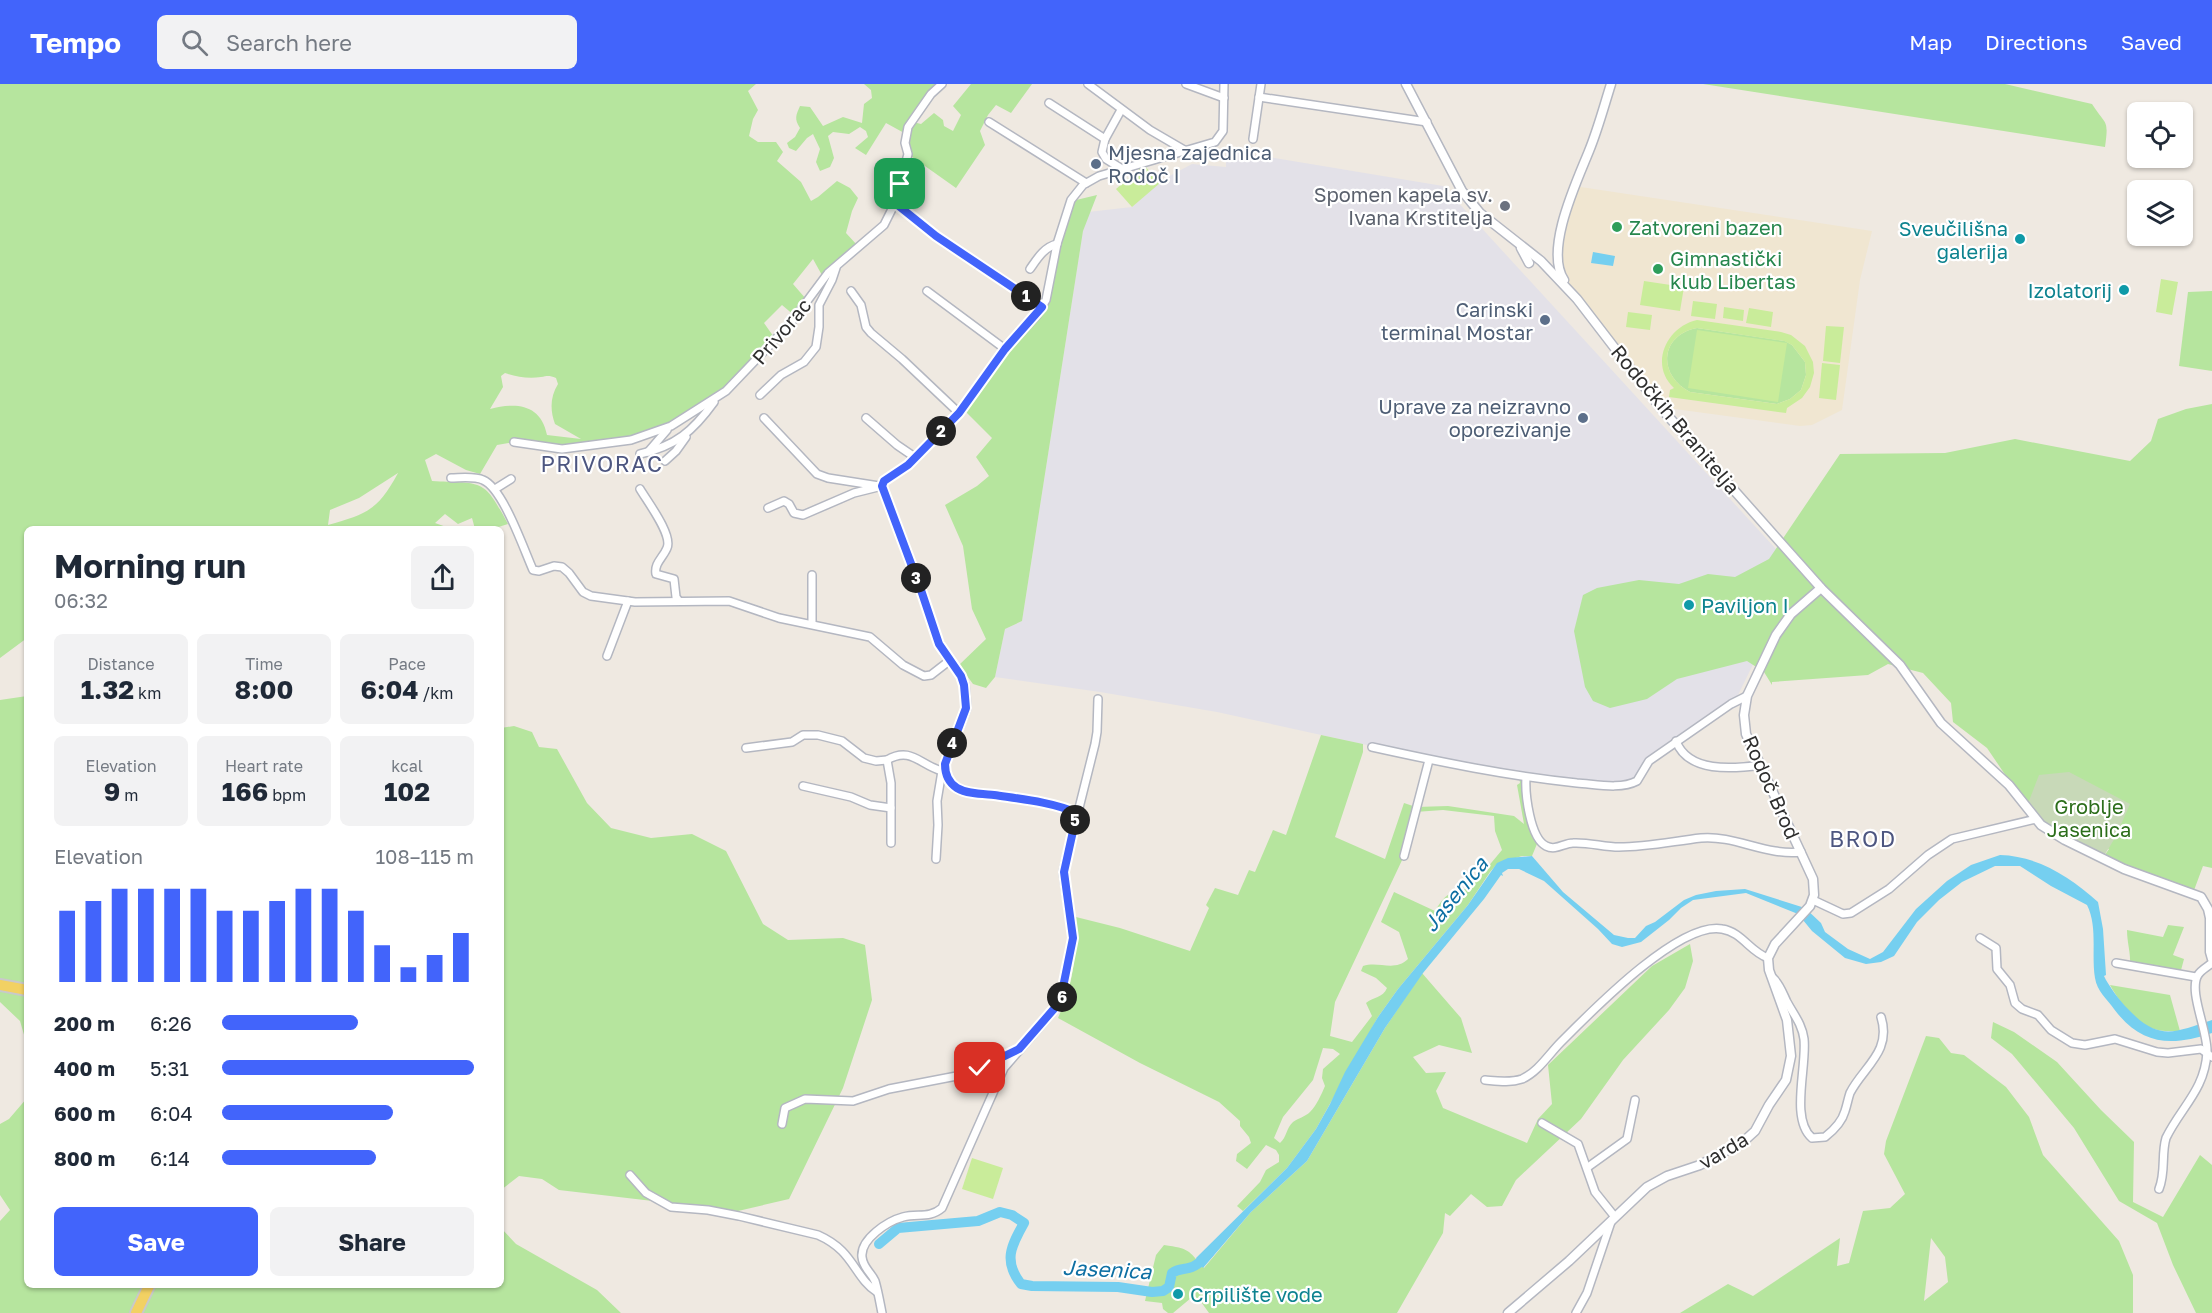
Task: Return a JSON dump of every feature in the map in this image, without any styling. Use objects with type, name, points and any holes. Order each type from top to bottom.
[{"type":"main road","points":[[0,985],[24,989]]},
{"type":"main road","points":[[136,1313],[148,1288]]},
{"type":"street","name":"Privorac","points":[[514,442],[550,449],[631,440],[671,426],[717,398],[776,340],[807,303],[822,280],[838,263],[884,225],[895,203],[908,154],[905,143],[908,127],[931,94],[942,84]]},
{"type":"street","points":[[1088,84],[1150,130],[1186,151]]},
{"type":"street","points":[[1186,84],[1224,98]]},
{"type":"street","points":[[936,859],[937,801],[946,756],[963,718],[967,701],[961,676],[936,635],[882,486],[884,481],[916,458],[959,413],[1005,349],[1042,307],[1049,288],[1057,244],[1076,191],[1099,176],[1218,140],[1223,131],[1224,84]]},
{"type":"street","points":[[1253,139],[1261,84]]},
{"type":"street","name":"Rodočkih Branitelja","points":[[1407,84],[1469,202],[1544,264],[1574,296],[1660,407],[1821,588],[1900,664],[1941,723],[2009,785],[2036,819],[2060,837],[2102,859],[2201,897],[2208,909],[2212,961]]},
{"type":"street","points":[[1574,296],[1560,274],[1557,257],[1569,200],[1589,152],[1611,84]]},
{"type":"street","points":[[1259,97],[1427,122]]},
{"type":"street","points":[[1049,103],[1105,139]]},
{"type":"street","points":[[1121,110],[1102,148],[1103,155],[1122,169]]},
{"type":"street","points":[[989,122],[1086,183]]},
{"type":"street","points":[[895,203],[936,236],[1042,307]]},
{"type":"street","points":[[1515,240],[1523,250],[1528,263]]},
{"type":"street","points":[[1544,264],[1560,240]]},
{"type":"street","points":[[1030,269],[1044,251],[1057,244]]},
{"type":"street","points":[[1544,264],[1557,257]]},
{"type":"street","points":[[760,395],[781,375],[804,362],[816,347],[819,305],[838,263]]},
{"type":"street","points":[[851,291],[861,305],[866,327],[871,333],[959,413]]},
{"type":"street","points":[[927,291],[1005,349]]},
{"type":"street","points":[[665,461],[676,451],[717,398]]},
{"type":"street","points":[[764,418],[817,474],[828,478],[882,486]]},
{"type":"street","points":[[866,418],[916,458]]},
{"type":"street","points":[[671,426],[644,453],[687,435]]},
{"type":"street","points":[[451,478],[478,478],[495,489],[522,541],[533,570],[539,571],[554,566],[562,567],[587,594],[628,601],[729,601],[779,618],[870,637],[903,665],[921,675],[931,675],[950,661]]},
{"type":"street","points":[[495,489],[511,479]]},
{"type":"street","points":[[768,508],[784,501],[789,504],[794,513],[803,515],[855,493],[882,486]]},
{"type":"street","points":[[640,489],[669,538],[667,548],[656,566],[656,574],[674,579],[676,597],[679,601]]},
{"type":"street","points":[[812,575],[812,624]]},
{"type":"street","name":"Rodoč Brod","points":[[1811,903],[1815,888],[1813,879],[1744,724],[1748,696],[1780,628],[1791,614],[1821,588]]},
{"type":"street","points":[[607,656],[628,601]]},
{"type":"street","points":[[1372,747],[1526,778],[1604,785],[1632,783],[1640,777],[1649,761],[1731,704],[1748,696]]},
{"type":"street","points":[[882,1313],[871,1273],[865,1268],[862,1260],[864,1245],[890,1223],[905,1216],[932,1215],[942,1208],[997,1080],[1019,1049],[1056,1009],[1063,992],[1073,938],[1064,872],[1097,732],[1098,699]]},
{"type":"street","points":[[746,748],[792,742],[804,735],[818,735],[842,741],[864,758],[876,761],[907,754],[944,771],[951,783],[962,790],[1044,804],[1077,813]]},
{"type":"street","points":[[1676,741],[1683,754],[1705,764],[1737,768],[1761,765]]},
{"type":"street","points":[[887,759],[891,783],[891,843]]},
{"type":"street","points":[[1404,856],[1429,760]]},
{"type":"street","points":[[1526,778],[1527,802],[1534,829],[1542,843],[1550,847],[1572,843],[1620,847],[1709,838],[1770,852],[1801,852]]},
{"type":"street","points":[[803,786],[851,797],[870,805],[891,808]]},
{"type":"street","points":[[1485,1080],[1515,1081],[1529,1074],[1640,969],[1670,947],[1695,933],[1716,928],[1732,932],[1756,952],[1768,958],[1776,944],[1811,903],[1843,914],[1851,913],[1889,889],[1928,855],[1952,839],[2036,819]]},
{"type":"street","points":[[1980,938],[1996,948],[1998,955],[1996,969],[2010,985],[2015,1003],[2022,1009],[2035,1014],[2051,1030],[2072,1043],[2085,1046],[2115,1038],[2157,1052],[2201,1049],[2210,1055]]},
{"type":"street","name":"varda","points":[[1508,1313],[1528,1298],[1657,1180],[1700,1165],[1744,1141],[1755,1131],[1786,1080],[1791,1056],[1787,1020],[1771,977],[1768,958]]},
{"type":"street","points":[[2159,1189],[2164,1171],[2166,1138],[2196,1090],[2210,1055],[2195,990],[2196,978],[2212,961]]},
{"type":"street","points":[[2116,963],[2196,978]]},
{"type":"street","points":[[1771,977],[1779,984],[1802,1028],[1805,1060],[1800,1107],[1806,1131],[1812,1138],[1825,1137],[1842,1119],[1852,1090],[1878,1053],[1883,1032],[1881,1017]]},
{"type":"street","points":[[782,1124],[785,1108],[805,1099],[853,1101],[889,1089],[967,1074],[1019,1049]]},
{"type":"street","points":[[1588,1167],[1627,1139],[1635,1100]]},
{"type":"street","points":[[1542,1123],[1578,1144],[1595,1192],[1613,1220],[1587,1293],[1576,1313]]},
{"type":"street","points":[[630,1175],[646,1193],[671,1207],[708,1210],[739,1216],[818,1235],[829,1240],[844,1253],[868,1286],[878,1292]]},
{"type":"shaded area","points":[[1226,150],[1443,186],[1798,573],[1738,695],[1644,762],[1633,781],[1611,785],[1534,778],[1435,760],[1217,712],[995,677],[1005,629],[1022,621],[1083,231],[1088,212],[1132,207],[1162,180],[1192,164],[1226,167]]},
{"type":"shaded area","points":[[1574,186],[1872,231],[1860,280],[1842,410],[1812,425],[1800,426],[1660,407],[1574,296],[1557,264]]},
{"type":"green space","points":[[0,84],[756,84],[748,91],[758,110],[749,136],[758,142],[776,142],[783,152],[777,161],[801,182],[811,201],[837,181],[850,188],[858,198],[846,233],[857,245],[823,277],[813,259],[793,284],[806,299],[795,316],[782,305],[764,323],[776,340],[726,391],[658,432],[574,448],[515,442],[497,445],[480,474],[466,470],[436,454],[425,460],[432,481],[462,482],[480,486],[493,498],[508,524],[474,526],[472,518],[458,524],[445,514],[435,523],[444,526],[24,526],[24,640],[0,658]],"holes":[[[505,373],[514,376],[556,378],[558,384],[553,394],[552,404],[555,424],[581,439],[547,435],[539,417],[526,408],[509,406],[490,409],[503,387],[501,376]],[[398,473],[391,485],[370,509],[328,525],[330,510],[359,498]]]},
{"type":"green space","points":[[864,84],[942,84],[906,134],[886,123],[866,155],[855,148],[868,137],[866,131],[860,127],[849,134],[833,132],[828,136],[834,158],[830,167],[820,171],[816,162],[820,149],[813,134],[796,151],[789,148],[787,143],[795,137],[800,128],[796,117],[800,106],[810,107],[823,126],[843,117],[862,123],[864,104],[872,98],[871,90]]},
{"type":"green space","points":[[971,84],[1032,84],[1011,113],[996,105],[988,115],[980,131],[985,145],[956,188],[908,154],[905,143],[913,122],[921,124],[934,113],[943,120],[944,126],[953,131],[961,115],[953,106]]},
{"type":"green space","points":[[1703,84],[2005,84],[2092,104],[2106,126],[2105,147]]},
{"type":"green space","points":[[1144,165],[1160,183],[1132,207],[1116,189]]},
{"type":"green space","points":[[1097,195],[1083,231],[1022,621],[1005,629],[995,677],[986,688],[973,684],[959,665],[986,639],[972,609],[963,546],[945,505],[989,476],[976,457],[992,438],[963,409],[1007,350],[1041,312],[1072,201]]},
{"type":"green space","points":[[2161,279],[2178,282],[2172,315],[2156,312]]},
{"type":"green space","points":[[1644,281],[1684,287],[1680,311],[1640,305]]},
{"type":"green space","points":[[2212,291],[2212,371],[2179,366],[2188,292]]},
{"type":"green space","points":[[1693,301],[1717,304],[1715,319],[1691,316]]},
{"type":"green space","points":[[1724,307],[1744,310],[1743,321],[1723,318]]},
{"type":"green space","points":[[1749,308],[1773,312],[1771,327],[1746,323]]},
{"type":"green space","points":[[1628,312],[1652,315],[1650,330],[1626,327]]},
{"type":"green space","points":[[1697,320],[1791,335],[1805,346],[1813,362],[1814,373],[1810,387],[1802,398],[1787,408],[1786,413],[1669,397],[1670,390],[1674,388],[1663,369],[1664,348],[1677,330]],"holes":[[[1697,328],[1784,341],[1792,345],[1805,362],[1806,375],[1801,390],[1790,399],[1777,404],[1690,392],[1679,385],[1668,366],[1667,356],[1676,339],[1685,332]]]},
{"type":"green space","points":[[1826,326],[1844,327],[1840,363],[1823,361]]},
{"type":"green space","points":[[1697,328],[1785,341],[1792,345],[1805,362],[1806,375],[1801,390],[1790,399],[1777,404],[1690,392],[1679,385],[1672,376],[1667,356],[1676,339],[1685,332]]},
{"type":"green space","points":[[1697,330],[1787,343],[1778,402],[1688,388]]},
{"type":"green space","points":[[1822,363],[1840,365],[1836,400],[1819,398]]},
{"type":"green space","points":[[2212,404],[2212,868],[2203,866],[2193,893],[2102,859],[2109,849],[2071,836],[2021,798],[1987,748],[1953,722],[1951,703],[1923,673],[1888,664],[1868,675],[1772,682],[1772,685],[1764,672],[1747,661],[1677,679],[1647,699],[1610,708],[1593,701],[1585,687],[1574,631],[1583,595],[1597,588],[1639,580],[1679,584],[1708,574],[1735,577],[1769,559],[1840,454],[1945,453],[2015,439],[2130,461],[2151,441],[2158,419],[2186,409]]},
{"type":"green space","points":[[24,696],[24,1035],[20,1021],[0,1002],[0,700]]},
{"type":"green space","points":[[514,726],[532,732],[539,747],[557,749],[587,803],[611,828],[651,838],[692,834],[726,851],[763,924],[788,940],[843,938],[865,945],[872,1000],[843,1088],[789,1199],[738,1211],[559,1190],[542,1179],[519,1176],[504,1188],[504,728]]},
{"type":"green space","points":[[1321,735],[1363,744],[1363,752],[1335,837],[1385,859],[1404,803],[1416,807],[1448,806],[1514,816],[1524,824],[1517,785],[1520,783],[1519,776],[1526,778],[1525,792],[1539,839],[1532,856],[1522,856],[1497,864],[1490,872],[1468,905],[1398,989],[1378,1017],[1316,1129],[1287,1168],[1243,1211],[1237,1206],[1260,1182],[1266,1170],[1279,1162],[1276,1150],[1266,1145],[1247,1169],[1236,1161],[1237,1154],[1251,1143],[1249,1137],[1240,1126],[1240,1121],[1219,1102],[1140,1063],[1058,1018],[1068,993],[1073,969],[1076,917],[1120,928],[1190,951],[1209,908],[1206,905],[1215,888],[1238,895],[1249,870],[1255,872],[1273,830],[1286,835]],"holes":[[[1443,810],[1494,816],[1495,831],[1502,850],[1471,887],[1447,896],[1435,911],[1394,892],[1381,922],[1399,932],[1408,959],[1392,966],[1363,966],[1361,971],[1376,978],[1387,988],[1380,996],[1366,1003],[1372,1016],[1352,1042],[1330,1036],[1335,1002],[1404,856],[1415,812]],[[1323,1048],[1333,1049],[1340,1054],[1323,1069],[1322,1078],[1325,1086],[1315,1106],[1308,1114],[1291,1124],[1280,1143],[1274,1138],[1283,1117],[1313,1080]]]},
{"type":"green space","name":"Groblje Jasenica","points":[[2069,772],[2130,804],[2115,838],[2102,859],[2048,830],[2027,806],[2039,775]]},
{"type":"green space","points":[[2168,925],[2184,927],[2173,955],[2184,959],[2180,974],[2130,966],[2127,930],[2163,937]]},
{"type":"green space","points":[[1690,944],[1693,961],[1685,988],[1669,1010],[1623,1060],[1581,1119],[1516,1180],[1502,1206],[1487,1207],[1471,1194],[1450,1216],[1445,1213],[1443,1233],[1397,1313],[1209,1313],[1199,1299],[1191,1298],[1173,1313],[1168,1313],[1163,1309],[1162,1303],[1145,1301],[1156,1255],[1164,1245],[1187,1251],[1204,1268],[1251,1212],[1307,1161],[1385,1028],[1422,973],[1461,1018],[1472,1053],[1439,1045],[1413,1057],[1426,1073],[1446,1072],[1436,1091],[1443,1108],[1527,1143],[1538,1119],[1552,1104],[1548,1065],[1652,966]]},
{"type":"green space","points":[[2110,985],[2170,995],[2180,1031],[2158,1030],[2145,1025],[2128,1010]]},
{"type":"green space","points":[[1993,1022],[2014,1032],[2057,1062],[2134,1142],[2133,1202],[2163,1217],[2200,1155],[2212,1165],[2212,1313],[2196,1313],[2173,1265],[2157,1223],[2119,1201],[2074,1128],[2012,1054],[1991,1038]]},
{"type":"green space","points":[[1926,1036],[1939,1038],[1951,1053],[1964,1055],[2006,1087],[2029,1117],[2043,1155],[2119,1241],[2133,1275],[2133,1313],[1680,1313],[1728,1284],[1753,1296],[1840,1238],[1837,1266],[1849,1263],[1863,1211],[1890,1208],[1905,1194],[1884,1154],[1886,1141]],"holes":[[[1931,1238],[1945,1257],[1948,1282],[1924,1301]]]},
{"type":"green space","points":[[24,1102],[24,1288],[504,1288],[504,1231],[516,1244],[597,1290],[621,1313],[0,1313],[0,1221],[10,1210],[0,1195],[0,1124],[9,1119]]},
{"type":"green space","points":[[972,1158],[1003,1168],[993,1199],[962,1189]]},
{"type":"water","points":[[1593,252],[1615,256],[1613,266],[1591,263]]},
{"type":"water","points":[[2000,855],[2027,859],[2053,870],[2065,876],[2098,902],[2103,929],[2106,975],[2104,976],[2118,997],[2139,1019],[2158,1030],[2168,1031],[2188,1028],[2212,1020],[2212,1033],[2183,1040],[2158,1040],[2135,1030],[2124,1021],[2096,983],[2092,922],[2087,905],[2020,866],[1995,866],[1962,882],[1939,900],[1917,922],[1894,956],[1881,962],[1866,964],[1845,958],[1812,931],[1798,914],[1746,893],[1693,900],[1641,942],[1622,947],[1612,944],[1544,881],[1519,869],[1508,869],[1502,873],[1503,876],[1501,875],[1423,973],[1385,1028],[1307,1161],[1251,1212],[1203,1268],[1196,1258],[1287,1168],[1316,1129],[1345,1072],[1378,1017],[1398,989],[1468,905],[1497,863],[1508,858],[1532,856],[1563,892],[1614,935],[1635,938],[1646,926],[1684,900],[1696,895],[1745,889],[1805,908],[1821,923],[1825,932],[1848,949],[1870,959],[1883,952],[1916,909],[1947,881],[1971,865]]},
{"type":"waterway","name":"Jasenica","points":[[879,1244],[898,1228],[978,1221],[1000,1212],[1012,1215],[1024,1223],[1011,1254],[1012,1268],[1021,1284],[1118,1287],[1152,1292],[1163,1291],[1169,1287],[1172,1273],[1195,1266],[1209,1253]]},
{"type":"place","name":"Mjesna zajednica Rodoč I","points":[[1096,164]]},
{"type":"place","name":"Spomen kapela sv. Ivana Krstitelja","points":[[1505,206]]},
{"type":"place","name":"Zatvoreni bazen","points":[[1617,227]]},
{"type":"place","name":"Sveučilišna galerija","points":[[2020,239]]},
{"type":"place","name":"Gimnastički klub Libertas","points":[[1658,269]]},
{"type":"place","name":"Izolatorij","points":[[2124,290]]},
{"type":"place","name":"Carinski terminal Mostar","points":[[1545,320]]},
{"type":"place","name":"Uprave za neizravno oporezivanje","points":[[1583,418]]},
{"type":"place","name":"Paviljon I","points":[[1689,605]]},
{"type":"place","name":"Crpilište vode","points":[[1178,1294]]},
{"type":"district","name":"PRIVORAC","points":[[602,463]]},
{"type":"district","name":"BROD","points":[[1863,838]]},
{"type":"route","points":[[900,184],[895,203],[936,236],[1042,307],[1005,349],[959,413],[908,465],[884,481],[882,486],[939,644],[961,676],[964,685],[966,708],[946,756],[947,777],[956,787],[968,792],[1060,807],[1077,813],[1064,872],[1073,938],[1060,1002],[1019,1049],[980,1068]]}]
